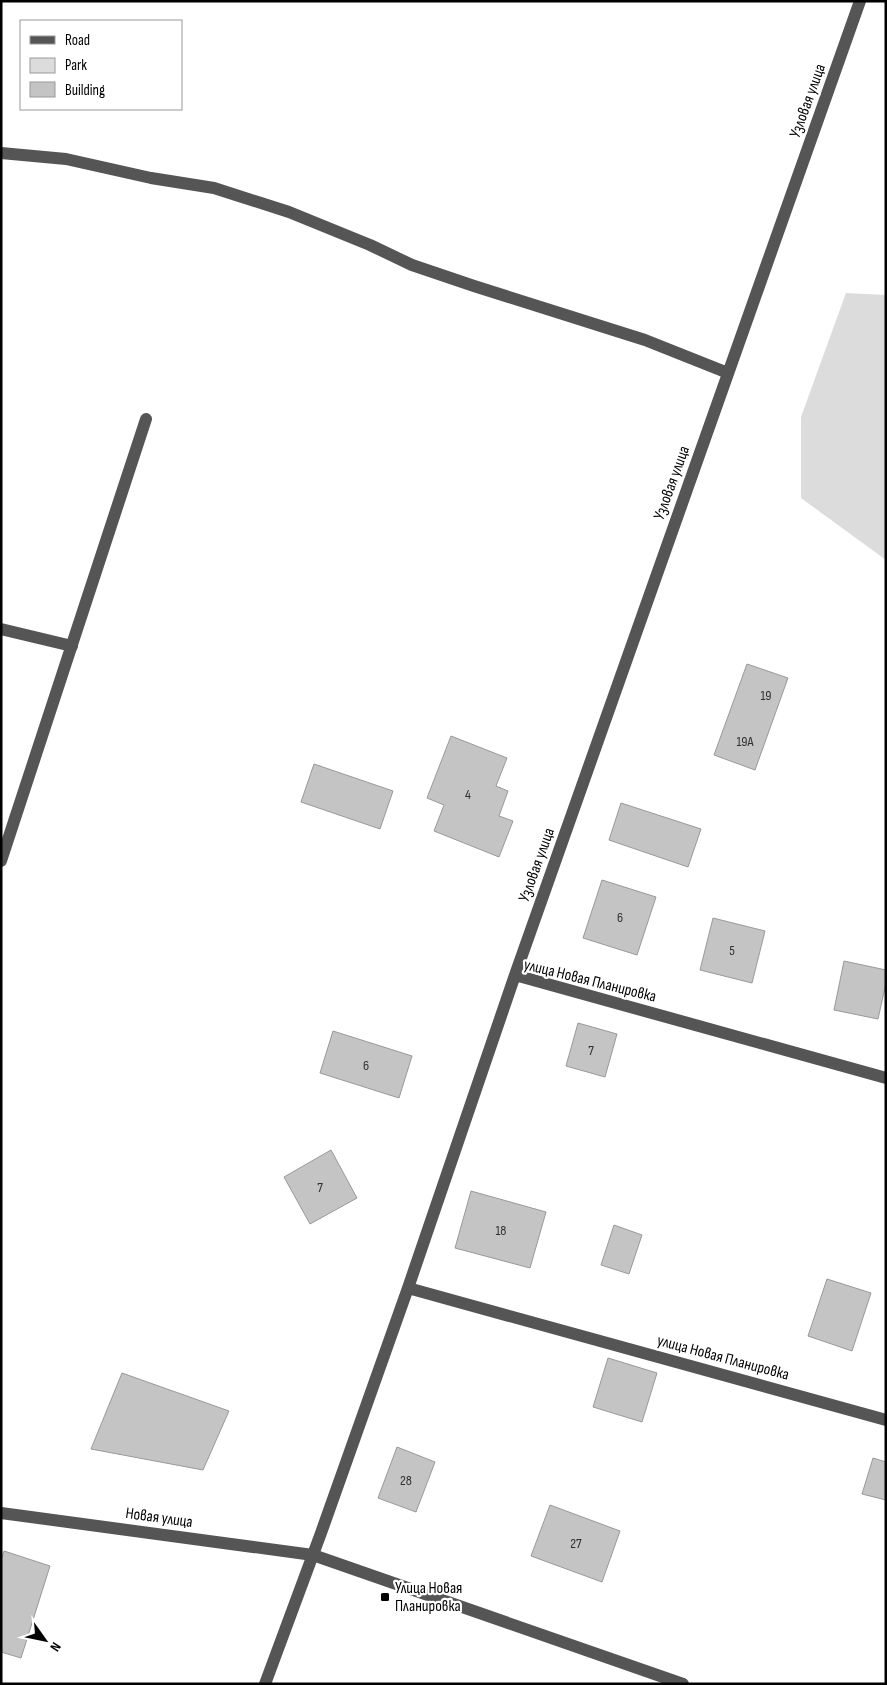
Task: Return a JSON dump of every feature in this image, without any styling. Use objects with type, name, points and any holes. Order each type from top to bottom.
[{"type":"street","name":"Узловая улица","points":[[514,975],[860,1]]},
{"type":"street","points":[[1,153],[66,159],[151,178],[214,188],[288,212],[370,245],[412,265],[645,340],[728,373]]},
{"type":"street","points":[[1,861],[146,419]]},
{"type":"street","points":[[1,629],[72,646]]},
{"type":"street","name":"улица Новая Планировка","points":[[265,1684],[408,1288],[514,975],[886,1078]]},
{"type":"street","name":"улица Новая Планировка","points":[[408,1288],[886,1420]]},
{"type":"street","name":"Новая улица","points":[[1,1513],[313,1555],[683,1684]]},
{"type":"green space","points":[[846,293],[886,295],[886,560],[801,498],[801,417]]},
{"type":"building","points":[[747,664],[788,678],[755,770],[714,755]]},
{"type":"building","points":[[451,736],[507,758],[496,786],[508,791],[499,816],[513,821],[499,857],[434,831],[444,805],[427,798]]},
{"type":"building","points":[[314,764],[393,791],[380,829],[301,802]]},
{"type":"building","points":[[621,803],[701,829],[688,867],[609,840]]},
{"type":"building","points":[[602,880],[656,897],[637,955],[583,938]]},
{"type":"building","points":[[713,918],[765,931],[752,983],[700,970]]},
{"type":"building","points":[[844,961],[886,970],[886,983],[878,1019],[834,1010]]},
{"type":"building","points":[[578,1023],[617,1034],[605,1077],[566,1066]]},
{"type":"building","points":[[333,1031],[412,1056],[399,1098],[320,1073]]},
{"type":"building","points":[[331,1150],[357,1198],[310,1224],[284,1177]]},
{"type":"building","points":[[471,1191],[546,1212],[530,1268],[455,1248]]},
{"type":"building","points":[[614,1225],[642,1235],[629,1274],[601,1265]]},
{"type":"building","points":[[827,1279],[871,1293],[852,1351],[808,1336]]},
{"type":"building","points":[[608,1358],[657,1373],[642,1422],[593,1407]]},
{"type":"building","points":[[122,1373],[229,1411],[203,1470],[91,1449]]},
{"type":"building","points":[[397,1447],[435,1462],[416,1512],[378,1498]]},
{"type":"building","points":[[873,1458],[886,1462],[886,1500],[862,1494]]},
{"type":"building","points":[[550,1505],[620,1531],[602,1582],[531,1556]]},
{"type":"building","points":[[4,1551],[50,1566],[21,1658],[1,1652],[1,1560]]},
{"type":"place","name":"Улица Новая Планировка","points":[[385,1597]]}]
